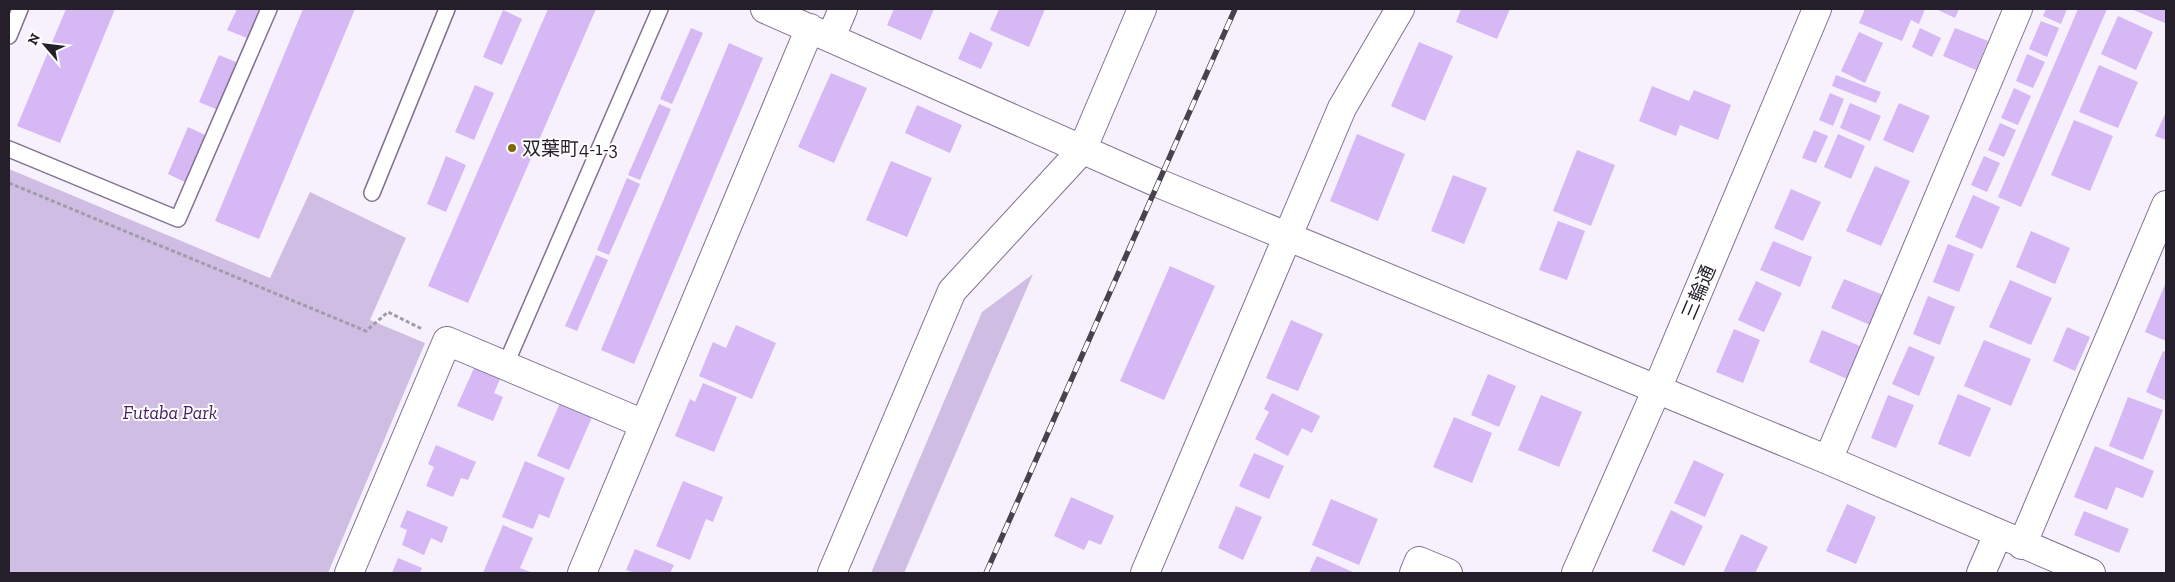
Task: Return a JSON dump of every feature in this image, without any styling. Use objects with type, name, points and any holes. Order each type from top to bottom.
[{"type":"street","points":[[765,9],[1082,150],[1828,460],[2092,573]]},
{"type":"street","points":[[582,573],[644,424],[821,33],[843,9]]},
{"type":"street","points":[[832,573],[952,292],[1082,150],[1142,9]]},
{"type":"street","points":[[1145,573],[1286,236],[1342,108],[1400,9]]},
{"type":"street","name":"三輪通","points":[[1576,573],[1657,389],[1817,9]]},
{"type":"street","points":[[1828,460],[2018,9]]},
{"type":"street","points":[[2022,544],[2166,204]]},
{"type":"street","points":[[349,573],[447,341],[644,424]]},
{"type":"street","points":[[1981,573],[1998,534]]},
{"type":"street","points":[[1414,573],[1419,561],[1448,573]]},
{"type":"lane","points":[[9,36],[20,9]]},
{"type":"lane","points":[[9,150],[178,219],[269,9]]},
{"type":"lane","points":[[372,193],[447,9]]},
{"type":"lane","points":[[505,366],[660,9]]},
{"type":"path","points":[[9,183],[366,332],[388,312],[447,341]]},
{"type":"green space","name":"Futaba Park","points":[[9,169],[270,278],[310,192],[406,238],[370,320],[425,343],[328,573],[9,573]]},
{"type":"green space","points":[[1033,274],[904,573],[871,573],[982,312]]},
{"type":"building","points":[[66,9],[115,9],[60,143],[17,126]]},
{"type":"building","points":[[237,9],[260,9],[247,38],[227,30]]},
{"type":"building","points":[[303,9],[355,9],[259,239],[215,221]]},
{"type":"building","name":"双葉町4-1-3","points":[[548,9],[596,9],[468,303],[428,286]]},
{"type":"building","points":[[894,9],[934,9],[921,40],[887,25]]},
{"type":"building","points":[[999,9],[1045,9],[1029,47],[990,30]]},
{"type":"building","points":[[1461,9],[1510,9],[1497,39],[1456,22]]},
{"type":"building","points":[[1865,9],[1925,9],[1919,24],[1911,20],[1902,41],[1859,23]]},
{"type":"building","points":[[1936,9],[1959,9],[1955,18]]},
{"type":"building","points":[[2046,9],[2067,9],[2061,24],[2043,16]]},
{"type":"building","points":[[2078,9],[2107,9],[2021,207],[1998,197]]},
{"type":"building","points":[[2131,9],[2166,9],[2166,21],[2165,23]]},
{"type":"building","points":[[503,10],[522,19],[502,65],[483,57]]},
{"type":"building","points":[[2118,16],[2153,32],[2136,70],[2101,54]]},
{"type":"building","points":[[2041,21],[2059,28],[2047,57],[2029,49]]},
{"type":"building","points":[[691,28],[703,33],[672,104],[660,99]]},
{"type":"building","points":[[1920,28],[1941,38],[1932,57],[1912,47]]},
{"type":"building","points":[[1955,28],[1988,41],[1976,70],[1943,56]]},
{"type":"building","points":[[970,32],[993,43],[981,69],[958,59]]},
{"type":"building","points":[[1859,32],[1883,43],[1865,83],[1841,71]]},
{"type":"building","points":[[1419,42],[1453,56],[1425,121],[1391,106]]},
{"type":"building","points":[[729,43],[763,58],[634,364],[601,350]]},
{"type":"building","points":[[2027,54],[2045,62],[2033,88],[2016,81]]},
{"type":"building","points":[[219,55],[238,63],[218,110],[199,102]]},
{"type":"building","points":[[2099,65],[2138,82],[2118,128],[2079,112]]},
{"type":"building","points":[[831,73],[867,88],[834,163],[798,147]]},
{"type":"building","points":[[1836,75],[1881,92],[1876,103],[1832,86]]},
{"type":"building","points":[[475,85],[494,93],[474,140],[455,132]]},
{"type":"building","points":[[1652,86],[1689,101],[1694,90],[1731,105],[1718,140],[1680,125],[1676,136],[1639,121]]},
{"type":"building","points":[[2014,88],[2031,96],[2018,125],[2001,118]]},
{"type":"building","points":[[1830,93],[1844,99],[1833,126],[1819,120]]},
{"type":"building","points":[[1850,103],[1881,116],[1870,141],[1840,128]]},
{"type":"building","points":[[1899,103],[1930,116],[1913,153],[1883,140]]},
{"type":"building","points":[[659,104],[671,109],[640,180],[628,175]]},
{"type":"building","points":[[917,105],[962,125],[950,153],[905,133]]},
{"type":"building","points":[[2166,115],[2166,140],[2155,136]]},
{"type":"building","points":[[2074,120],[2113,136],[2090,191],[2051,175]]},
{"type":"building","points":[[2000,123],[2016,130],[2004,157],[1988,150]]},
{"type":"building","points":[[188,127],[207,136],[187,183],[168,174]]},
{"type":"building","points":[[1814,130],[1828,136],[1816,163],[1802,158]]},
{"type":"building","points":[[1357,134],[1405,154],[1378,221],[1330,201]]},
{"type":"building","points":[[1838,134],[1865,146],[1851,179],[1824,167]]},
{"type":"building","points":[[1577,150],[1615,165],[1591,226],[1553,211]]},
{"type":"building","points":[[446,156],[466,165],[446,212],[427,204]]},
{"type":"building","points":[[1984,156],[2000,163],[1987,192],[1971,185]]},
{"type":"building","points":[[891,161],[932,178],[907,237],[866,220]]},
{"type":"building","points":[[1875,166],[1910,181],[1881,246],[1846,231]]},
{"type":"building","points":[[1453,175],[1487,188],[1464,244],[1431,231]]},
{"type":"building","points":[[627,178],[640,184],[609,255],[597,250]]},
{"type":"building","points":[[1791,189],[1821,202],[1803,241],[1774,228]]},
{"type":"building","points":[[1973,195],[2000,207],[1982,249],[1955,237]]},
{"type":"building","points":[[1558,221],[1585,231],[1567,280],[1539,270]]},
{"type":"building","points":[[2031,231],[2070,248],[2055,284],[2016,267]]},
{"type":"building","points":[[1773,241],[1812,257],[1800,287],[1760,270]]},
{"type":"building","points":[[1948,244],[1974,254],[1959,292],[1933,282]]},
{"type":"building","points":[[596,255],[608,260],[577,331],[565,326]]},
{"type":"building","points":[[1170,266],[1215,286],[1164,400],[1120,381]]},
{"type":"building","points":[[1844,279],[1883,295],[1870,325],[1831,308]]},
{"type":"building","points":[[2010,280],[2052,298],[2031,345],[1989,327]]},
{"type":"building","points":[[1756,281],[1782,293],[1764,332],[1738,320]]},
{"type":"building","points":[[2166,282],[2166,341],[2145,332]]},
{"type":"building","points":[[1928,296],[1955,307],[1940,345],[1913,334]]},
{"type":"building","points":[[1291,320],[1323,334],[1298,391],[1266,378]]},
{"type":"building","points":[[736,325],[776,343],[752,399],[699,376],[713,342],[726,348]]},
{"type":"building","points":[[2067,327],[2090,337],[2075,371],[2053,361]]},
{"type":"building","points":[[1734,329],[1760,340],[1743,383],[1716,372]]},
{"type":"building","points":[[1822,330],[1860,346],[1847,379],[1809,362]]},
{"type":"building","points":[[1984,340],[2031,359],[2011,406],[1964,386]]},
{"type":"building","points":[[1909,346],[1935,357],[1919,396],[1892,384]]},
{"type":"building","points":[[2163,351],[2166,352],[2166,401],[2146,392]]},
{"type":"building","points":[[474,368],[500,379],[494,393],[503,397],[493,421],[457,406]]},
{"type":"building","points":[[1488,374],[1516,386],[1499,427],[1471,415]]},
{"type":"building","points":[[703,383],[737,397],[714,452],[675,436],[690,399],[695,402]]},
{"type":"building","points":[[1272,393],[1320,416],[1312,433],[1302,428],[1288,456],[1255,439],[1269,412],[1264,409]]},
{"type":"building","points":[[1958,394],[1991,408],[1970,457],[1938,444]]},
{"type":"building","points":[[1541,395],[1582,412],[1559,467],[1518,450]]},
{"type":"building","points":[[1888,395],[1914,405],[1896,448],[1871,438]]},
{"type":"building","points":[[2128,397],[2163,410],[2143,460],[2109,446]]},
{"type":"building","points":[[560,403],[592,417],[569,470],[537,456]]},
{"type":"building","points":[[1454,417],[1492,433],[1472,483],[1433,467]]},
{"type":"building","points":[[436,445],[476,462],[468,480],[461,478],[453,497],[426,486],[434,467],[428,464]]},
{"type":"building","points":[[2095,446],[2154,471],[2143,498],[2116,487],[2107,510],[2074,497]]},
{"type":"building","points":[[1254,453],[1284,466],[1269,499],[1239,486]]},
{"type":"building","points":[[1694,460],[1724,474],[1705,517],[1674,503]]},
{"type":"building","points":[[525,461],[565,478],[549,518],[539,514],[533,529],[502,517]]},
{"type":"building","points":[[683,481],[723,497],[713,522],[706,519],[690,560],[656,546]]},
{"type":"building","points":[[1071,497],[1114,516],[1101,545],[1089,540],[1084,550],[1054,536]]},
{"type":"building","points":[[1331,499],[1378,519],[1359,565],[1312,545]]},
{"type":"building","points":[[1847,504],[1876,517],[1856,564],[1826,551]]},
{"type":"building","points":[[1236,506],[1262,517],[1243,560],[1218,548]]},
{"type":"building","points":[[407,510],[448,527],[442,543],[431,538],[424,555],[402,545],[407,530],[400,527]]},
{"type":"building","points":[[1671,510],[1703,526],[1684,566],[1652,551]]},
{"type":"building","points":[[2084,511],[2129,529],[2119,553],[2074,535]]},
{"type":"building","points":[[503,525],[533,538],[520,568],[533,573],[483,573]]},
{"type":"building","points":[[1741,534],[1768,547],[1755,573],[1723,573]]},
{"type":"building","points":[[635,549],[674,565],[670,573],[635,573],[626,570]]},
{"type":"building","points":[[1317,556],[1355,573],[1309,573]]},
{"type":"building","points":[[398,558],[422,568],[420,573],[392,573]]},
{"type":"railway","points":[[986,573],[1235,9]]},
{"type":"place","name":"双葉町4-1-3","points":[[512,148]]}]
